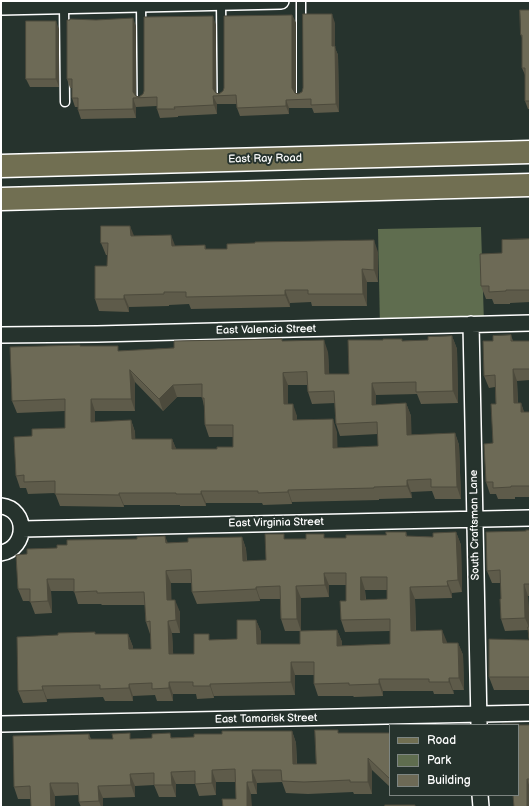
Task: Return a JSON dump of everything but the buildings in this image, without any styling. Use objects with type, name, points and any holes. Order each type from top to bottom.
[{"type":"main road","name":"East Ray Road","points":[[1,166],[530,152]]},
{"type":"main road","points":[[1,199],[530,185]]},
{"type":"street","points":[[1,7],[68,4],[281,1]]},
{"type":"street","name":"East Valencia Street","points":[[1,335],[530,323]]},
{"type":"street","name":"South Craftsman Lane","points":[[470,324],[479,720]]},
{"type":"street","points":[[1,506],[12,509],[21,521],[22,529],[18,543],[6,552],[1,553]]},
{"type":"street","name":"East Virginia Street","points":[[22,529],[530,518]]},
{"type":"street","name":"East Tamarisk Street","points":[[1,724],[479,720],[530,713]]},
{"type":"street","points":[[480,796],[481,807]]},
{"type":"lane","points":[[301,1],[301,97]]},
{"type":"lane","points":[[221,2],[222,97]]},
{"type":"lane","points":[[65,102],[68,4]]},
{"type":"lane","points":[[141,4],[142,100]]},
{"type":"green space","points":[[481,227],[484,324],[380,327],[378,229]]}]
